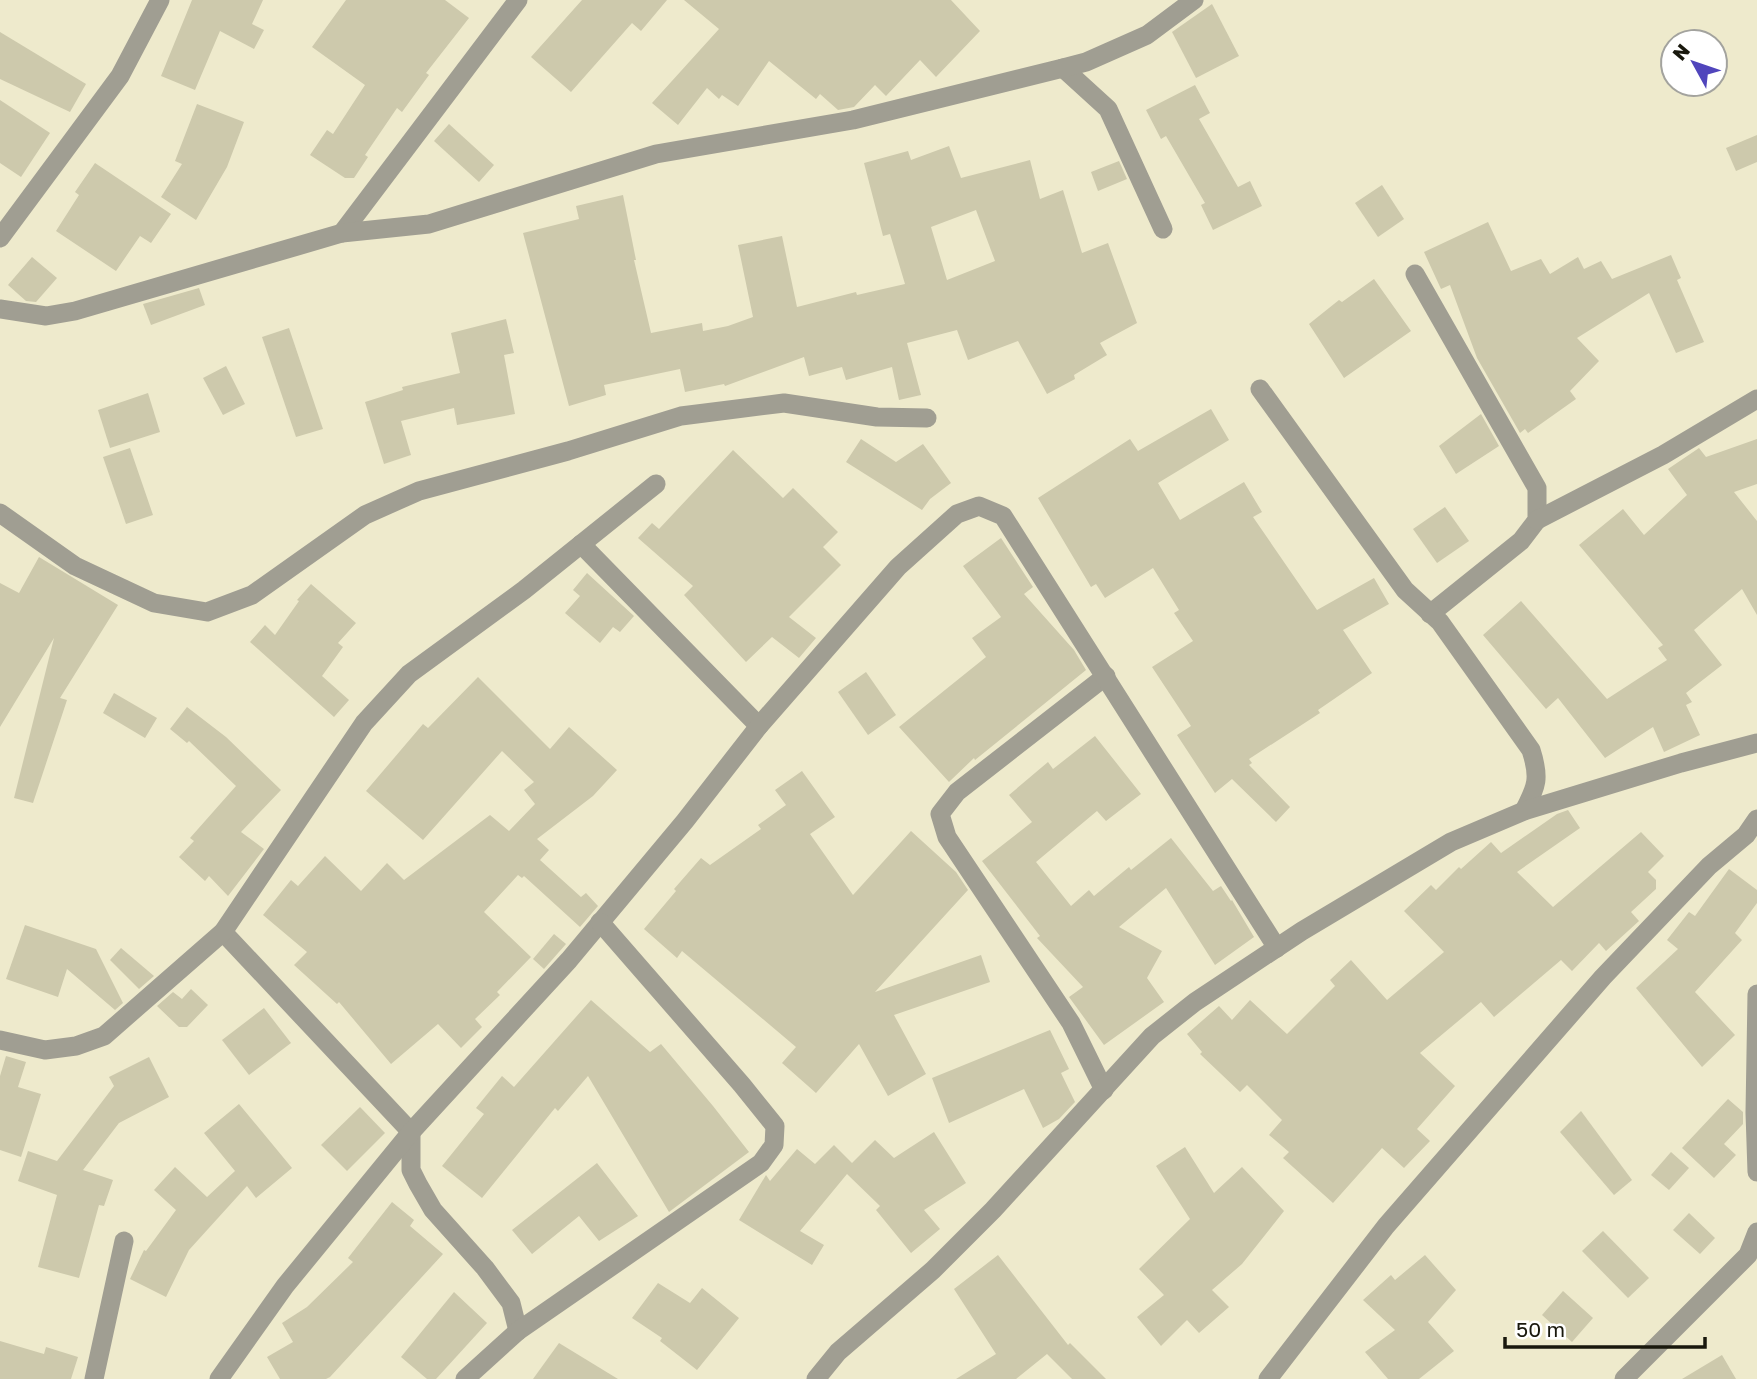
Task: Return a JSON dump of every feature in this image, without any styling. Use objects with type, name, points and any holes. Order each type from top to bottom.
[{"type":"street","points":[[0,238],[120,76],[160,0]]},
{"type":"street","points":[[342,233],[518,0]]},
{"type":"street","points":[[0,309],[46,316],[75,310],[342,233],[429,224],[656,154],[853,120],[1063,68],[1086,62],[1147,35],[1194,0]]},
{"type":"street","points":[[1063,68],[1108,109],[1163,229]]},
{"type":"street","points":[[1415,274],[1537,488],[1537,520]]},
{"type":"street","points":[[1260,389],[1405,590],[1440,622],[1531,750],[1537,770],[1536,787],[1524,811]]},
{"type":"street","points":[[1430,614],[1521,541],[1537,520],[1663,455],[1757,399]]},
{"type":"street","points":[[0,513],[75,566],[154,603],[207,612],[252,595],[365,515],[419,491],[568,451],[681,416],[784,404],[877,417],[927,418]]},
{"type":"street","points":[[0,1040],[45,1050],[76,1046],[104,1036],[223,932],[364,723],[409,674],[524,590],[656,484]]},
{"type":"street","points":[[219,1379],[285,1286],[411,1132],[600,922],[685,821],[759,726],[898,567],[957,514],[979,506],[1003,516],[1277,948]]},
{"type":"street","points":[[581,544],[759,726]]},
{"type":"street","points":[[1104,1090],[1071,1023],[947,837],[940,814],[957,792],[1106,676]]},
{"type":"street","points":[[816,1379],[838,1352],[933,1270],[993,1210],[1152,1036],[1195,1002],[1392,876],[1451,842],[1524,811],[1757,743]]},
{"type":"street","points":[[1268,1379],[1386,1226],[1603,977],[1709,866],[1746,835],[1757,819]]},
{"type":"street","points":[[465,1379],[518,1331],[761,1163],[774,1145],[775,1126],[600,922]]},
{"type":"street","points":[[223,932],[411,1132],[411,1170],[418,1184],[433,1210],[485,1268],[511,1303],[518,1331]]},
{"type":"street","points":[[1757,994],[1757,1172]]},
{"type":"street","points":[[1624,1379],[1748,1255],[1757,1232]]},
{"type":"street","points":[[94,1379],[124,1241]]},
{"type":"building","points":[[192,0],[263,0],[252,24],[264,30],[254,49],[220,31],[195,90],[161,76]]},
{"type":"building","points":[[346,0],[445,0],[469,18],[426,73],[429,75],[402,112],[397,108],[365,155],[368,157],[354,178],[345,178],[310,155],[327,130],[333,134],[365,85],[312,47]]},
{"type":"building","points":[[582,0],[667,0],[641,31],[632,23],[571,92],[531,57]]},
{"type":"building","points":[[684,0],[951,0],[980,31],[936,77],[920,60],[886,96],[875,85],[854,107],[838,110],[820,94],[816,99],[769,61],[738,106],[722,95],[719,99],[707,88],[678,125],[652,103],[719,29]]},
{"type":"building","points":[[1212,4],[1239,56],[1196,78],[1172,32]]},
{"type":"building","points":[[0,32],[86,84],[70,112],[0,79]]},
{"type":"building","points":[[1195,85],[1210,113],[1199,119],[1238,187],[1250,181],[1262,206],[1213,230],[1201,205],[1205,203],[1166,136],[1161,139],[1146,110]]},
{"type":"building","points":[[0,100],[50,133],[21,177],[0,163]]},
{"type":"building","points":[[197,104],[244,122],[227,167],[196,220],[161,197],[182,164],[175,161]]},
{"type":"building","points":[[449,124],[494,165],[479,182],[434,141]]},
{"type":"building","points":[[1757,135],[1757,162],[1736,171],[1726,148]]},
{"type":"building","points":[[949,146],[961,178],[1030,160],[1040,199],[1063,190],[1082,253],[1108,243],[1137,323],[1100,343],[1107,355],[1074,375],[1075,379],[1047,394],[1018,341],[968,360],[957,330],[907,343],[921,395],[899,400],[892,367],[846,380],[842,367],[809,376],[804,357],[725,386],[724,384],[685,392],[680,369],[604,385],[606,395],[569,406],[523,233],[579,219],[576,206],[623,195],[634,260],[651,333],[702,323],[703,331],[753,317],[738,245],[782,236],[797,307],[856,292],[857,295],[905,284],[890,234],[883,236],[864,163],[908,151],[911,160]],"holes":[[[976,210],[995,261],[947,280],[931,227]]]},
{"type":"building","points":[[1119,161],[1127,179],[1098,191],[1091,172]]},
{"type":"building","points":[[95,163],[171,214],[151,243],[140,236],[116,271],[56,231],[79,195],[75,192]]},
{"type":"building","points":[[1382,185],[1404,219],[1378,237],[1355,203]]},
{"type":"building","points":[[1488,222],[1511,271],[1541,259],[1550,274],[1578,257],[1584,269],[1601,261],[1612,279],[1671,255],[1681,278],[1677,280],[1704,342],[1676,353],[1649,293],[1577,338],[1599,361],[1570,391],[1576,399],[1528,433],[1525,429],[1520,433],[1477,358],[1450,285],[1441,289],[1424,252]]},
{"type":"building","points":[[32,257],[57,278],[36,302],[26,301],[8,285]]},
{"type":"building","points":[[1374,279],[1411,331],[1344,378],[1309,324],[1339,300],[1342,302]]},
{"type":"building","points":[[199,288],[205,305],[151,325],[143,304]]},
{"type":"building","points":[[506,319],[514,353],[504,355],[515,414],[457,425],[454,408],[401,421],[411,455],[384,464],[365,402],[403,390],[402,387],[460,373],[451,333]]},
{"type":"building","points":[[289,328],[323,429],[296,437],[262,337]]},
{"type":"building","points":[[226,366],[245,404],[223,415],[203,378]]},
{"type":"building","points":[[148,393],[160,432],[110,448],[98,410]]},
{"type":"building","points":[[1211,409],[1229,440],[1158,483],[1180,520],[1244,482],[1262,512],[1253,517],[1317,610],[1374,578],[1389,604],[1343,630],[1372,673],[1318,710],[1320,713],[1249,759],[1252,763],[1249,765],[1290,807],[1276,822],[1232,779],[1215,793],[1177,735],[1191,726],[1152,667],[1193,641],[1174,613],[1179,610],[1153,568],[1105,598],[1096,584],[1091,587],[1038,498],[1130,439],[1138,451]]},
{"type":"building","points":[[1481,414],[1499,446],[1456,474],[1439,446]]},
{"type":"building","points":[[861,439],[896,462],[923,444],[951,483],[930,499],[922,510],[846,462]]},
{"type":"building","points":[[1757,439],[1757,484],[1734,492],[1757,521],[1757,615],[1742,589],[1694,630],[1722,665],[1686,693],[1692,702],[1686,705],[1700,735],[1664,752],[1653,727],[1605,758],[1558,698],[1546,709],[1483,635],[1521,601],[1607,699],[1667,660],[1658,648],[1663,645],[1579,545],[1623,509],[1644,535],[1687,495],[1668,469],[1699,448],[1706,457]]},
{"type":"building","points":[[130,448],[153,515],[126,524],[103,457]]},
{"type":"building","points":[[733,450],[783,498],[793,488],[838,532],[823,547],[841,565],[789,617],[816,638],[799,658],[772,637],[746,662],[684,595],[693,586],[638,538],[652,523],[659,529]]},
{"type":"building","points":[[1445,507],[1469,541],[1437,563],[1413,529]]},
{"type":"building","points":[[1001,538],[1033,587],[1024,594],[1074,650],[1086,670],[975,760],[974,758],[949,782],[899,727],[986,657],[972,638],[1001,617],[963,566]]},
{"type":"building","points":[[39,557],[118,605],[60,698],[67,700],[33,803],[14,798],[54,638],[0,727],[0,583],[19,593]]},
{"type":"building","points":[[587,573],[634,616],[620,632],[613,627],[600,643],[565,613],[580,596],[573,590]]},
{"type":"building","points":[[311,584],[356,623],[338,643],[343,647],[322,676],[349,700],[334,717],[250,642],[265,625],[275,635],[299,601],[297,600]]},
{"type":"building","points":[[866,672],[896,715],[868,735],[838,692]]},
{"type":"building","points":[[478,677],[550,749],[569,727],[617,770],[593,796],[537,839],[549,850],[540,860],[581,897],[586,893],[598,906],[580,927],[524,876],[522,878],[518,875],[484,912],[531,957],[497,992],[500,995],[475,1019],[482,1027],[461,1048],[438,1024],[391,1064],[339,1002],[337,1004],[294,965],[307,952],[263,915],[291,880],[298,886],[325,856],[361,891],[387,863],[404,880],[490,815],[509,831],[535,804],[524,790],[534,782],[502,751],[423,840],[366,791],[423,724],[428,728]]},
{"type":"building","points":[[114,693],[157,718],[145,738],[103,713]]},
{"type":"building","points":[[187,707],[226,737],[281,790],[241,832],[264,849],[228,896],[209,876],[205,881],[179,857],[194,841],[190,838],[236,786],[189,741],[187,743],[170,729]]},
{"type":"building","points":[[1095,736],[1141,794],[1106,821],[1097,811],[1036,862],[1071,906],[1089,890],[1094,896],[1129,867],[1131,870],[1171,838],[1213,891],[1221,886],[1254,937],[1215,965],[1166,888],[1119,927],[1162,951],[1147,978],[1164,1002],[1104,1045],[1069,997],[1083,987],[1037,938],[1040,936],[982,861],[1032,822],[1009,795],[1048,762],[1053,769]]},
{"type":"building","points":[[802,771],[835,817],[810,834],[853,895],[911,831],[956,872],[968,890],[875,992],[981,955],[990,982],[894,1015],[926,1074],[888,1096],[859,1044],[816,1093],[782,1063],[796,1047],[682,951],[677,958],[644,929],[701,858],[710,865],[761,829],[758,825],[786,805],[775,790]]},
{"type":"building","points":[[1568,810],[1580,828],[1517,872],[1553,907],[1641,832],[1664,856],[1648,872],[1656,880],[1656,889],[1631,912],[1639,921],[1606,951],[1599,943],[1572,971],[1561,960],[1494,1017],[1481,1002],[1420,1053],[1455,1086],[1417,1129],[1430,1141],[1404,1168],[1382,1148],[1333,1203],[1283,1158],[1289,1152],[1269,1135],[1282,1120],[1247,1085],[1240,1092],[1200,1054],[1202,1052],[1187,1034],[1219,1006],[1232,1020],[1250,1000],[1287,1034],[1335,986],[1330,980],[1351,960],[1387,1000],[1444,952],[1404,911],[1431,885],[1436,890],[1459,867],[1461,869],[1491,842],[1501,853],[1557,814]]},
{"type":"building","points":[[1729,869],[1757,890],[1757,903],[1735,933],[1742,940],[1695,992],[1735,1035],[1702,1067],[1636,988],[1678,949],[1667,940],[1689,912],[1695,916]]},
{"type":"building","points":[[25,925],[96,949],[123,1003],[115,1010],[67,969],[58,997],[6,979]]},
{"type":"building","points":[[554,934],[566,944],[544,969],[533,959]]},
{"type":"building","points":[[121,948],[154,976],[139,989],[110,960]]},
{"type":"building","points":[[191,989],[208,1005],[187,1027],[179,1027],[157,1006],[173,992],[182,999]]},
{"type":"building","points":[[591,1000],[650,1052],[661,1044],[749,1152],[669,1212],[588,1076],[558,1111],[555,1108],[482,1198],[442,1166],[484,1114],[476,1108],[502,1076],[514,1087]]},
{"type":"building","points":[[264,1008],[291,1043],[249,1075],[222,1040]]},
{"type":"building","points":[[1050,1030],[1069,1069],[1061,1073],[1075,1102],[1059,1119],[1043,1128],[1024,1089],[949,1123],[932,1078]]},
{"type":"building","points":[[6,1056],[26,1062],[18,1087],[41,1094],[21,1157],[0,1150],[0,1076]]},
{"type":"building","points":[[149,1057],[169,1097],[119,1123],[83,1170],[113,1180],[104,1206],[99,1205],[79,1278],[38,1267],[57,1195],[18,1181],[28,1151],[57,1161],[114,1086],[109,1077]]},
{"type":"building","points":[[1728,1099],[1743,1112],[1743,1124],[1724,1144],[1736,1155],[1714,1178],[1682,1148]]},
{"type":"building","points":[[239,1104],[292,1168],[256,1198],[247,1186],[189,1250],[166,1297],[130,1279],[144,1250],[146,1251],[176,1210],[154,1190],[175,1167],[207,1197],[235,1171],[204,1133]]},
{"type":"building","points":[[360,1107],[385,1133],[347,1171],[321,1145]]},
{"type":"building","points":[[1581,1111],[1632,1180],[1614,1195],[1560,1132]]},
{"type":"building","points":[[934,1132],[966,1183],[924,1210],[940,1229],[911,1253],[876,1210],[880,1206],[847,1174],[800,1231],[824,1245],[812,1265],[739,1220],[766,1175],[770,1181],[797,1149],[815,1164],[834,1145],[852,1163],[875,1140],[894,1158]]},
{"type":"building","points":[[1185,1147],[1214,1193],[1242,1167],[1284,1211],[1242,1264],[1212,1290],[1229,1307],[1199,1333],[1187,1320],[1161,1346],[1137,1317],[1164,1295],[1139,1269],[1190,1219],[1156,1166]]},
{"type":"building","points":[[1671,1152],[1689,1168],[1669,1190],[1651,1175]]},
{"type":"building","points":[[597,1163],[638,1216],[599,1241],[579,1216],[532,1254],[512,1230]]},
{"type":"building","points":[[392,1202],[414,1220],[410,1226],[443,1254],[330,1377],[280,1379],[267,1357],[293,1342],[282,1323],[307,1307],[353,1262],[348,1258]]},
{"type":"building","points":[[1689,1213],[1715,1238],[1700,1254],[1673,1230]]},
{"type":"building","points":[[1603,1231],[1649,1278],[1628,1298],[1582,1251]]},
{"type":"building","points":[[998,1255],[1068,1345],[1070,1343],[1106,1379],[1072,1379],[1047,1354],[1016,1379],[956,1379],[996,1354],[954,1289]]},
{"type":"building","points":[[1425,1255],[1456,1290],[1428,1322],[1454,1351],[1419,1379],[1388,1379],[1365,1352],[1395,1330],[1363,1300],[1391,1275],[1395,1280]]},
{"type":"building","points":[[658,1283],[690,1303],[702,1288],[739,1318],[697,1370],[660,1341],[662,1338],[632,1318]]},
{"type":"building","points":[[1563,1291],[1593,1318],[1572,1342],[1542,1315]]},
{"type":"building","points":[[454,1292],[487,1323],[436,1379],[427,1379],[401,1357]]},
{"type":"building","points":[[0,1341],[44,1354],[46,1347],[78,1357],[71,1379],[0,1379]]},
{"type":"building","points":[[559,1343],[618,1379],[533,1379]]},
{"type":"building","points":[[1722,1355],[1736,1379],[1682,1379]]}]
